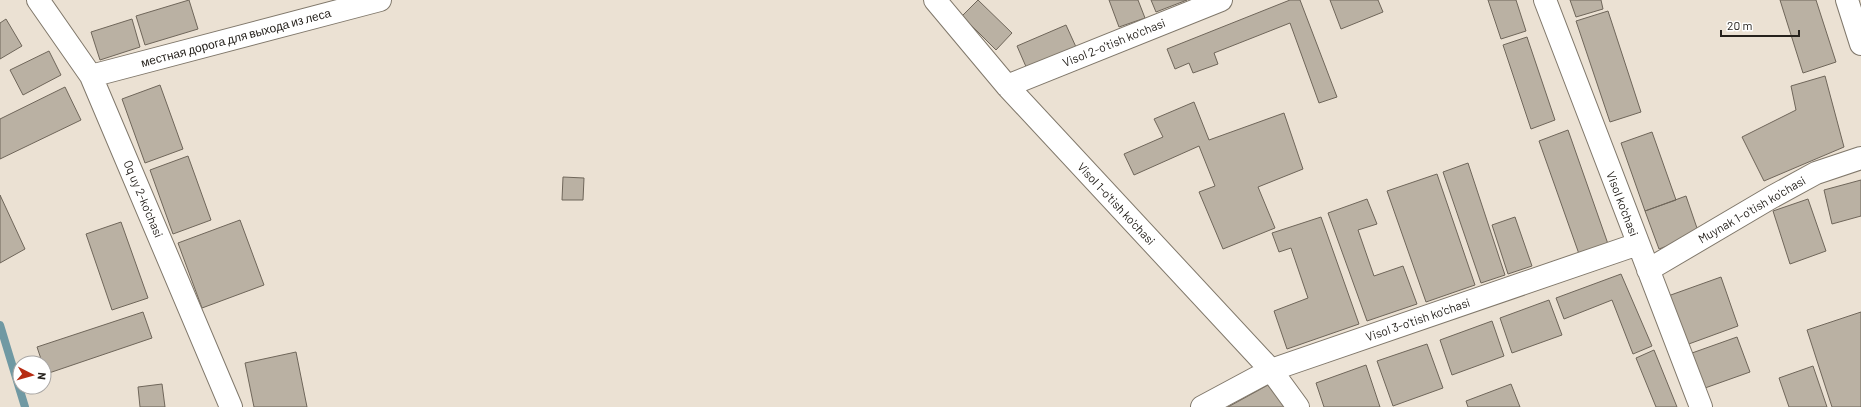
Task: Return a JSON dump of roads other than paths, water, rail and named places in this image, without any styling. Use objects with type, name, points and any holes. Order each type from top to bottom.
[{"type":"street","name":"Oq uy 2-ko'chasi","points":[[38,0],[91,76],[231,407]]},
{"type":"street","name":"местная дорога для выхода из леса","points":[[91,76],[380,0]]},
{"type":"street","name":"Visol 1-o'tish ko'chasi","points":[[935,0],[1007,86],[1271,370],[1298,407]]},
{"type":"street","name":"Visol 2-o'tish ko'chasi","points":[[1007,86],[1221,0]]},
{"type":"street","name":"Visol ko'chasi","points":[[1545,0],[1700,407]]},
{"type":"street","points":[[1847,0],[1861,44]]},
{"type":"street","name":"Muynak 1-o'tish ko'chasi","points":[[1648,270],[1772,197],[1816,173],[1861,158]]},
{"type":"street","name":"Visol 3-o'tish ko'chasi","points":[[1202,407],[1271,370],[1638,244]]},
{"type":"waterway","points":[[0,325],[25,407]]}]
